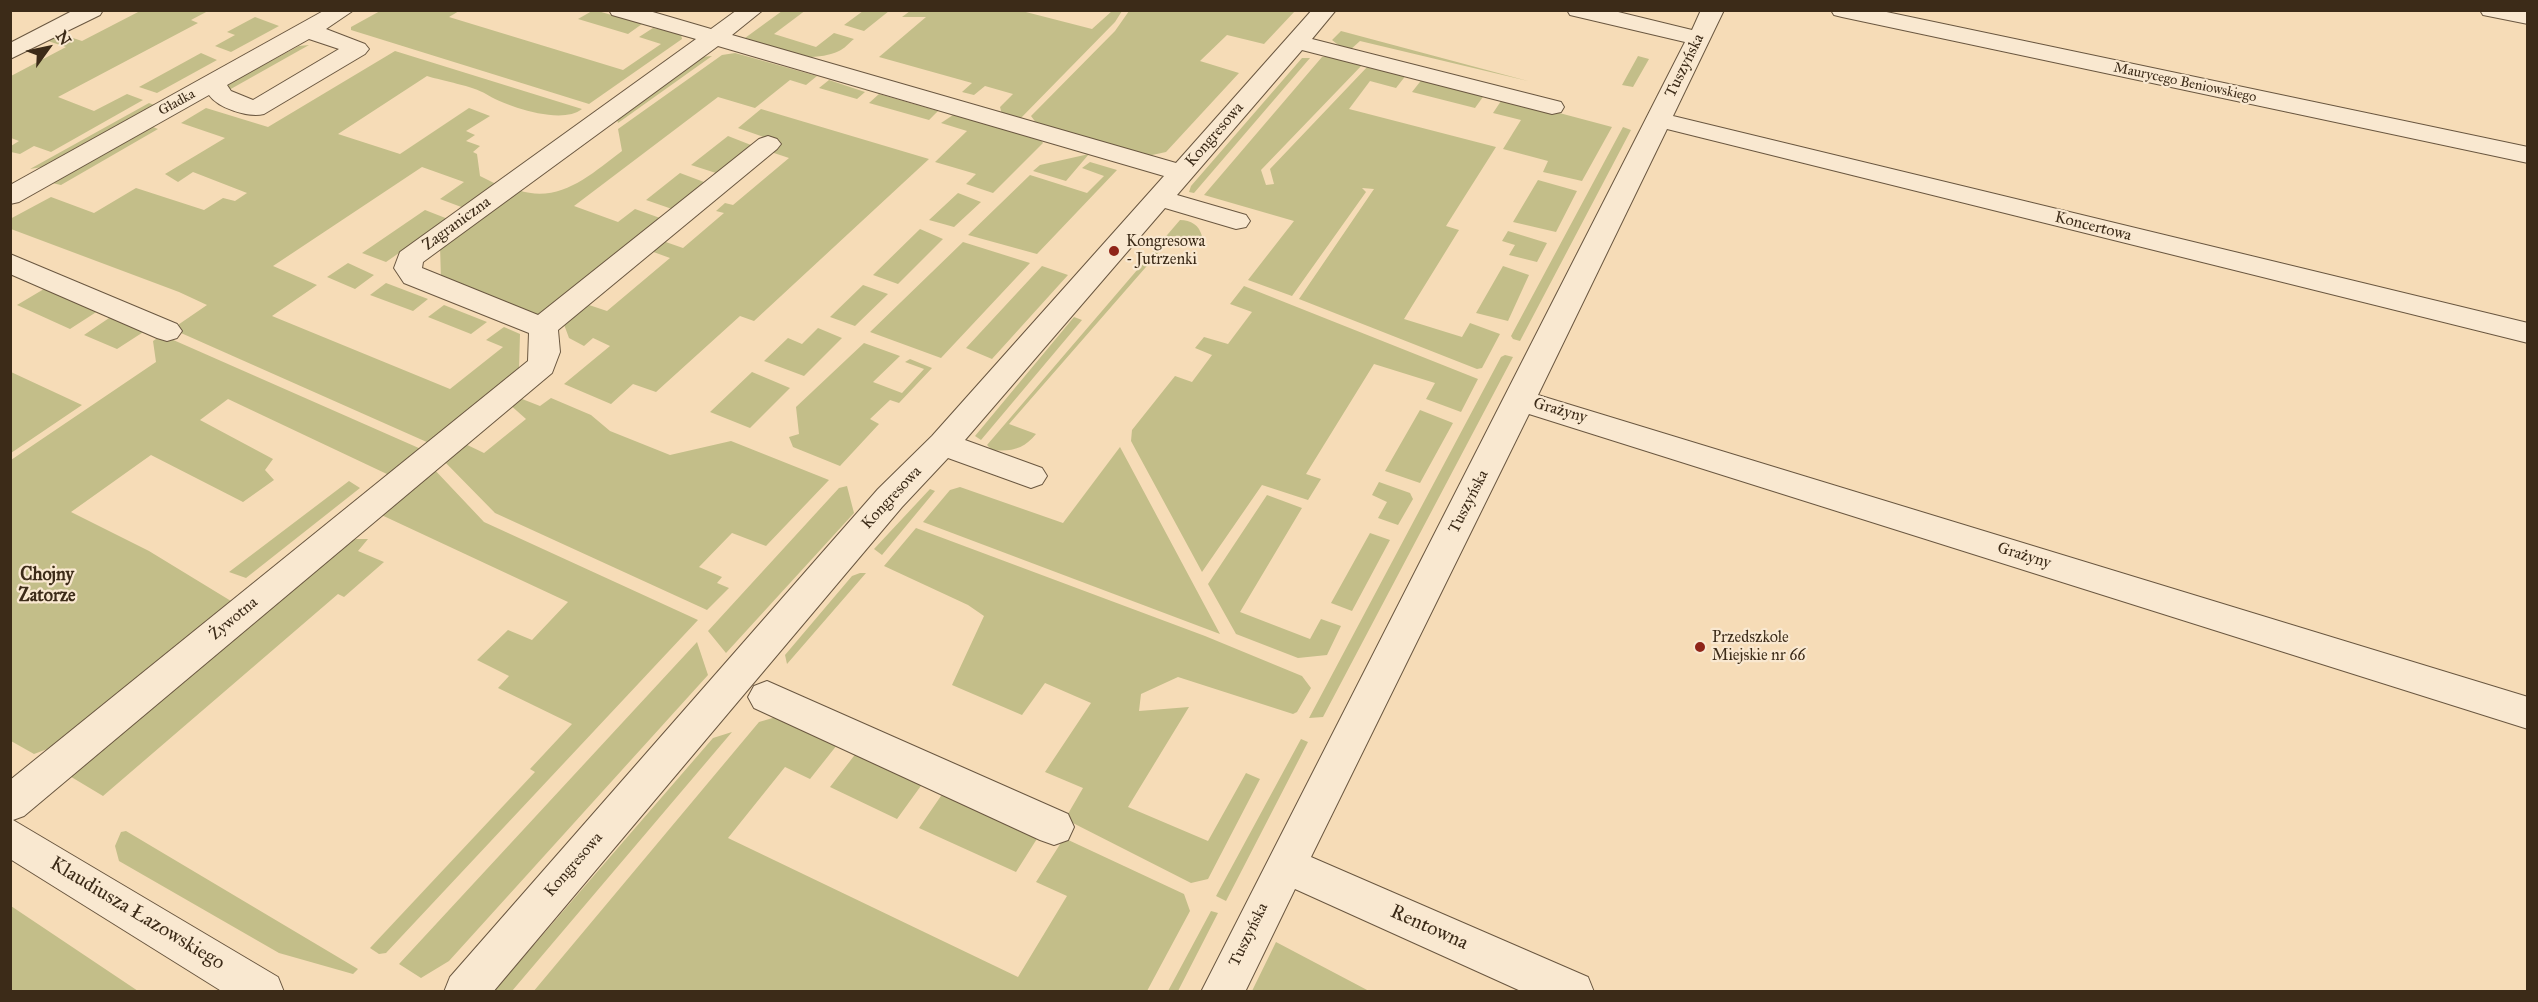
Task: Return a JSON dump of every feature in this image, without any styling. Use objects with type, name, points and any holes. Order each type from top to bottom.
[{"type":"street","points":[[10,52],[92,10]]},
{"type":"street","name":"Gładka","points":[[16,187],[213,83],[343,10]]},
{"type":"street","points":[[620,10],[1182,173]]},
{"type":"street","name":"Zagraniczna","points":[[542,327],[414,277],[408,268],[410,258],[752,10]]},
{"type":"street","name":"Kongresowa","points":[[465,992],[890,498],[943,444],[1325,10]]},
{"type":"street","points":[[1578,10],[1698,38]]},
{"type":"street","name":"Tuszyńska","points":[[1222,992],[1713,10]]},
{"type":"street","name":"Maurycego Beniowskiego","points":[[1842,10],[2528,155]]},
{"type":"street","points":[[2491,10],[2528,17]]},
{"type":"street","points":[[213,83],[222,96],[255,109],[357,49],[334,38],[306,31]]},
{"type":"street","points":[[1298,42],[1552,107]]},
{"type":"street","name":"Koncertowa","points":[[1659,120],[2528,333]]},
{"type":"street","points":[[542,327],[768,144]]},
{"type":"street","points":[[1160,198],[1236,220]]},
{"type":"street","points":[[10,263],[167,331]]},
{"type":"street","name":"Żywotna","points":[[10,804],[541,366],[545,342],[542,327]]},
{"type":"street","name":"Grażyny","points":[[1520,400],[2528,713]]},
{"type":"street","points":[[943,444],[1031,476]]},
{"type":"street","points":[[767,697],[1054,827]]},
{"type":"street","name":"Klaudiusza Łazowskiego","points":[[10,837],[263,992]]},
{"type":"street","name":"Rentowna","points":[[1284,865],[1573,992]]},
{"type":"shaded area","points":[[806,10],[774,34],[816,47],[834,33],[854,39],[839,51],[829,55],[803,57],[776,54],[753,45],[745,38],[782,11]]},
{"type":"shaded area","points":[[140,11],[208,11],[191,20],[198,23],[58,97],[94,111],[127,94],[143,100],[51,152],[34,146],[20,154],[11,152],[11,146],[19,141],[11,138],[11,76],[66,47],[45,40],[58,33],[82,41]]},
{"type":"shaded area","points":[[380,11],[459,11],[449,17],[623,70],[661,44],[639,37],[653,28],[681,34],[682,39],[589,104],[351,30],[351,27]]},
{"type":"shaded area","points":[[592,11],[642,24],[628,34],[578,19]]},
{"type":"shaded area","points":[[863,11],[889,11],[864,31],[844,25]]},
{"type":"shaded area","points":[[910,11],[1022,11],[1092,29],[1112,11],[1122,11],[1115,22],[1017,122],[1003,118],[1000,107],[1013,94],[985,86],[974,95],[962,92],[972,83],[879,57],[926,17],[902,17]]},
{"type":"shaded area","points":[[1129,11],[1295,11],[1264,44],[1227,35],[1200,61],[1239,73],[1166,152],[1143,157],[1040,128],[1031,116],[1115,31]]},
{"type":"shaded area","points":[[255,17],[279,26],[231,52],[215,46],[235,35],[227,32]]},
{"type":"shaded area","points":[[1341,31],[1528,81],[1360,41],[1350,50],[1342,48],[1332,40]]},
{"type":"shaded area","points":[[309,45],[229,90],[226,85],[299,46]]},
{"type":"shaded area","points":[[395,51],[582,109],[573,114],[561,115],[532,112],[480,91],[427,76],[338,134],[400,154],[469,108],[490,116],[466,131],[475,135],[466,141],[480,146],[473,152],[477,154],[480,176],[498,185],[464,208],[440,199],[464,182],[422,167],[273,266],[317,285],[272,316],[450,389],[503,347],[486,340],[504,327],[520,334],[519,369],[429,443],[172,329],[207,305],[179,292],[11,229],[10,219],[51,197],[94,213],[136,188],[204,210],[223,198],[235,201],[247,193],[193,172],[178,182],[165,174],[225,138],[181,123],[206,108],[268,127]]},
{"type":"shaded area","points":[[201,53],[217,60],[157,93],[139,87]]},
{"type":"shaded area","points":[[735,53],[817,76],[806,85],[790,80],[755,108],[718,97],[574,206],[618,222],[635,209],[660,218],[539,315],[441,279],[440,246],[518,190],[547,193],[574,185],[586,178],[622,151],[618,129],[722,55]]},
{"type":"shaded area","points":[[712,56],[618,123],[616,117],[700,57]]},
{"type":"shaded area","points":[[1336,56],[1364,63],[1261,170],[1266,185],[1274,184],[1270,169],[1369,65],[1407,74],[1396,88],[1370,81],[1349,109],[1496,147],[1446,226],[1459,230],[1404,319],[1462,337],[1470,323],[1500,334],[1482,368],[1477,369],[1299,299],[1374,189],[1362,188],[1366,192],[1292,296],[1248,280],[1294,221],[1204,195],[1322,57]]},
{"type":"shaded area","points":[[1638,56],[1649,59],[1633,87],[1622,85]]},
{"type":"shaded area","points":[[1302,58],[1310,58],[1194,193],[1189,192],[1191,186]]},
{"type":"shaded area","points":[[1423,78],[1485,94],[1475,108],[1412,92]]},
{"type":"shaded area","points":[[829,80],[865,92],[857,99],[819,88]]},
{"type":"shaded area","points":[[879,94],[938,111],[929,120],[869,103]]},
{"type":"shaded area","points":[[1503,98],[1612,127],[1582,181],[1543,172],[1548,161],[1503,149],[1521,120],[1493,113]]},
{"type":"shaded area","points":[[149,103],[157,106],[49,166],[30,169]]},
{"type":"shaded area","points":[[761,109],[929,159],[754,321],[740,316],[656,392],[633,384],[611,404],[564,384],[610,346],[593,338],[584,346],[569,338],[562,319],[583,303],[607,311],[670,258],[648,250],[660,240],[683,248],[724,213],[716,211],[725,203],[733,205],[789,158],[768,151],[778,142],[738,128]]},
{"type":"shaded area","points":[[953,115],[1041,140],[1043,143],[993,193],[966,184],[976,174],[935,162],[967,131],[941,123]]},
{"type":"shaded area","points":[[153,127],[158,129],[61,185],[52,183]]},
{"type":"shaded area","points":[[1623,127],[1631,130],[1520,341],[1513,339],[1511,336]]},
{"type":"shaded area","points":[[728,136],[751,145],[716,173],[691,165]]},
{"type":"shaded area","points":[[1089,154],[1066,181],[1033,171],[1040,165]]},
{"type":"shaded area","points":[[1090,162],[1117,170],[1037,254],[968,235],[1030,175],[1087,193],[1104,176],[1082,168]]},
{"type":"shaded area","points":[[680,173],[704,182],[672,209],[646,200]]},
{"type":"shaded area","points":[[1538,180],[1577,191],[1556,232],[1513,222]]},
{"type":"shaded area","points":[[958,193],[981,202],[954,227],[929,220]]},
{"type":"shaded area","points":[[425,210],[448,219],[386,262],[362,253]]},
{"type":"shaded area","points":[[1180,220],[1197,226],[1202,236],[1198,243],[1173,236],[1009,424],[1036,434],[1027,443],[1017,448],[992,450],[987,445]]},
{"type":"shaded area","points":[[920,229],[943,239],[898,284],[873,275]]},
{"type":"shaded area","points":[[1508,231],[1547,243],[1537,262],[1509,255],[1515,245],[1502,241]]},
{"type":"shaded area","points":[[963,242],[1030,263],[941,358],[870,332]]},
{"type":"shaded area","points":[[348,263],[374,275],[355,289],[327,277]]},
{"type":"shaded area","points":[[1042,266],[1068,275],[992,359],[966,348]]},
{"type":"shaded area","points":[[1503,266],[1529,275],[1508,321],[1476,313]]},
{"type":"shaded area","points":[[386,283],[428,299],[413,311],[370,295]]},
{"type":"shaded area","points":[[863,285],[888,294],[855,326],[830,317]]},
{"type":"shaded area","points":[[49,286],[101,309],[70,329],[17,305]]},
{"type":"shaded area","points":[[1244,286],[1478,379],[1461,412],[1426,399],[1435,383],[1374,364],[1306,474],[1321,479],[1308,500],[1262,485],[1202,572],[1131,441],[1132,430],[1175,376],[1192,382],[1212,355],[1195,348],[1204,337],[1228,344],[1252,312],[1230,304]]},
{"type":"shaded area","points":[[444,305],[487,322],[471,334],[428,317]]},
{"type":"shaded area","points":[[115,314],[148,329],[117,349],[84,335]]},
{"type":"shaded area","points":[[1074,317],[1082,320],[981,440],[975,436]]},
{"type":"shaded area","points":[[818,328],[842,338],[804,376],[764,361],[788,338],[802,344]]},
{"type":"shaded area","points":[[162,335],[421,449],[389,475],[228,399],[200,420],[273,459],[265,470],[274,480],[243,502],[151,455],[71,512],[149,551],[231,601],[50,748],[34,754],[11,741],[11,460],[156,362],[153,341]]},
{"type":"shaded area","points":[[864,343],[900,356],[873,382],[902,393],[924,369],[905,362],[910,359],[932,368],[899,403],[890,400],[870,419],[879,424],[840,466],[793,447],[789,437],[799,434],[796,407]]},
{"type":"shaded area","points":[[1505,355],[1513,357],[1323,717],[1309,718],[1501,357]]},
{"type":"shaded area","points":[[11,372],[82,405],[11,453]]},
{"type":"shaded area","points":[[752,372],[790,388],[750,428],[710,412]]},
{"type":"shaded area","points":[[517,397],[540,406],[551,398],[591,415],[610,431],[670,455],[731,441],[829,480],[766,546],[732,533],[699,567],[722,577],[717,583],[729,588],[707,610],[495,513],[441,458],[459,441],[484,453],[526,419],[508,403]]},
{"type":"shaded area","points":[[1420,410],[1453,423],[1420,483],[1385,471]]},
{"type":"shaded area","points":[[1120,447],[1220,634],[923,522],[950,490],[960,487],[1063,523]]},
{"type":"shaded area","points":[[432,467],[484,522],[698,620],[386,953],[379,954],[370,948],[535,772],[530,769],[572,724],[498,688],[509,676],[477,660],[508,630],[532,640],[568,602],[375,512]]},
{"type":"shaded area","points":[[349,481],[360,488],[246,578],[229,572]]},
{"type":"shaded area","points":[[1379,482],[1410,493],[1413,499],[1398,525],[1378,518],[1387,502],[1372,495]]},
{"type":"shaded area","points":[[847,486],[854,513],[726,653],[708,631],[839,488]]},
{"type":"shaded area","points":[[930,489],[935,491],[882,555],[874,549]]},
{"type":"shaded area","points":[[1267,495],[1302,508],[1240,612],[1310,639],[1321,619],[1341,626],[1327,655],[1298,658],[1236,634],[1208,584]]},
{"type":"shaded area","points":[[916,528],[1205,636],[1302,676],[1311,688],[1297,712],[1293,714],[1178,677],[1141,694],[1139,711],[1189,707],[1128,807],[1208,841],[1246,773],[1260,779],[1208,879],[1191,883],[1065,819],[1083,788],[1045,772],[1091,703],[1045,683],[1022,715],[952,685],[984,616],[968,605],[884,566]]},
{"type":"shaded area","points":[[1370,533],[1390,540],[1352,611],[1331,603]]},
{"type":"shaded area","points":[[356,539],[368,539],[358,551],[384,562],[344,597],[338,594],[103,796],[68,775],[333,549]]},
{"type":"shaded area","points":[[866,573],[787,664],[785,655],[852,576]]},
{"type":"shaded area","points":[[697,642],[708,675],[449,961],[421,978],[399,964]]},
{"type":"shaded area","points":[[776,717],[837,745],[810,779],[785,767],[728,838],[1018,977],[1067,896],[1036,882],[1064,838],[1184,894],[1190,911],[1147,991],[533,992],[759,722]]},
{"type":"shaded area","points":[[732,732],[512,991],[494,991],[713,738]]},
{"type":"shaded area","points":[[1301,739],[1308,742],[1226,901],[1216,896]]},
{"type":"shaded area","points":[[857,752],[923,783],[897,819],[830,787]]},
{"type":"shaded area","points":[[943,793],[1040,834],[1016,872],[919,828]]},
{"type":"shaded area","points":[[126,831],[358,969],[353,974],[279,953],[119,861],[115,846],[121,832]]},
{"type":"shaded area","points":[[11,906],[138,991],[11,991]]},
{"type":"shaded area","points":[[1211,911],[1218,913],[1178,991],[1168,991]]},
{"type":"shaded area","points":[[1276,942],[1369,991],[1252,991]]},
{"type":"place","name":"Kongresowa - Jutrzenki","points":[[1114,251]]},
{"type":"place","name":"Przedszkole Miejskie nr 66","points":[[1700,647]]},
{"type":"district","name":"Chojny Zatorze","points":[[47,586]]}]
